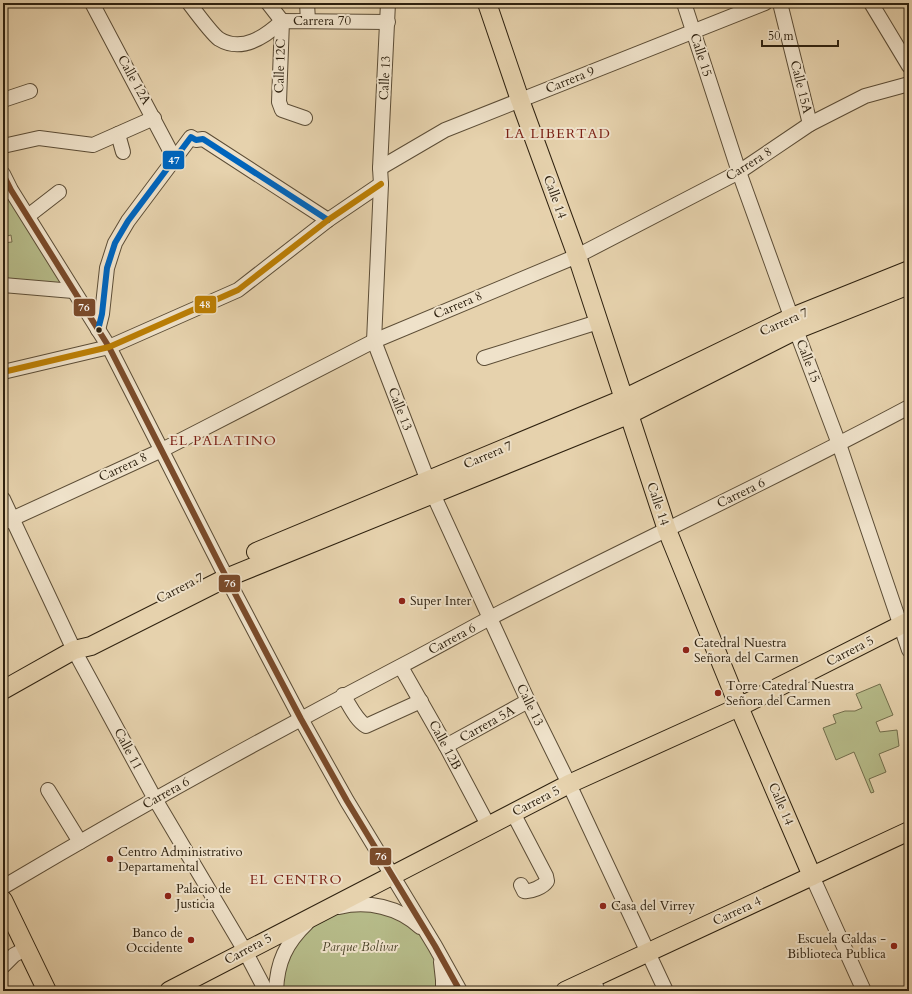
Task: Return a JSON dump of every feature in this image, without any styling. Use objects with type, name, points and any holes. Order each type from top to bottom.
[{"type":"main road","name":"Calle 14","points":[[487,3],[520,100],[577,256],[625,407],[667,530],[739,707],[812,876]]},
{"type":"main road","name":"Carrera 7","points":[[3,690],[74,650],[86,636],[223,572],[625,407],[794,323],[909,270]]},
{"type":"main road","name":"Carrera 7","points":[[794,323],[909,285]]},
{"type":"main road","name":"Carrera 5","points":[[169,991],[569,784],[739,707],[905,623]]},
{"type":"main road","name":"Carrera 4","points":[[564,991],[595,985],[647,953],[909,831]]},
{"type":"main road","points":[[3,900],[48,991]]},
{"type":"street","name":"Calle 12A","points":[[92,3],[174,158]]},
{"type":"street","name":"Carrera 70","points":[[189,3],[218,38],[234,45],[252,42],[268,34],[282,21],[388,22]]},
{"type":"street","name":"Calle 12C","points":[[268,3],[282,21],[279,102],[282,110],[305,118]]},
{"type":"street","points":[[307,3],[308,21]]},
{"type":"street","name":"Calle 13","points":[[388,3],[374,341],[430,488],[489,618],[569,784],[647,953]]},
{"type":"street","name":"Calle 15","points":[[684,3],[739,172],[905,623],[909,650]]},
{"type":"street","name":"Carrera 9","points":[[380,168],[445,130],[765,3]]},
{"type":"street","name":"Calle 15A","points":[[780,3],[810,124]]},
{"type":"street","points":[[871,3],[909,66]]},
{"type":"street","name":"Carrera 8","points":[[8,520],[162,450],[374,341],[577,256],[739,172],[810,124],[865,96],[909,84]]},
{"type":"street","points":[[3,100],[30,91]]},
{"type":"street","points":[[3,146],[40,138],[93,144],[154,118]]},
{"type":"street","points":[[118,134],[123,152]]},
{"type":"street","points":[[98,330],[102,314],[107,268],[115,242],[128,221],[191,136],[196,140],[203,139],[328,220]]},
{"type":"street","points":[[3,174],[7,191],[28,216],[109,347],[223,572],[301,718],[392,876],[436,946],[460,991]]},
{"type":"street","points":[[3,372],[109,347],[238,290],[328,220],[380,184]]},
{"type":"street","points":[[28,216],[59,192]]},
{"type":"street","points":[[3,285],[73,291]]},
{"type":"street","points":[[484,358],[598,322]]},
{"type":"street","name":"Carrera 6","points":[[3,888],[155,799],[343,695],[401,666],[489,618],[839,444],[909,407]]},
{"type":"street","name":"Calle 11","points":[[3,499],[8,520],[74,650],[155,799],[266,991]]},
{"type":"street","name":"Calle 12B","points":[[401,666],[421,700],[488,825]]},
{"type":"street","points":[[343,695],[357,718],[366,726],[421,700]]},
{"type":"street","name":"Carrera 5A","points":[[446,746],[528,701]]},
{"type":"street","points":[[48,790],[80,842]]},
{"type":"street","points":[[513,813],[546,876],[547,881],[544,885],[529,891],[524,891],[521,885]]},
{"type":"street","name":"Calle 14","points":[[812,876],[864,991]]},
{"type":"street","points":[[276,991],[280,962],[286,947],[296,934],[321,912],[345,905],[358,904],[383,906],[396,911],[413,921],[428,935],[436,946],[441,963],[444,980],[443,991]]},
{"type":"street","points":[[3,966],[14,955],[28,948]]},
{"type":"street","points":[[647,953],[666,991]]},
{"type":"green space","points":[[11,190],[73,291],[3,285],[3,257],[5,257],[3,243],[12,242],[11,235],[3,237],[3,192]]},
{"type":"green space","points":[[880,684],[893,715],[876,722],[880,732],[897,730],[899,746],[879,754],[886,772],[869,779],[874,792],[871,793],[854,752],[836,760],[823,728],[836,723],[833,715],[845,711],[855,711],[862,708],[856,694]]},
{"type":"green space","name":"Parque Bolívar","points":[[396,911],[435,946],[443,991],[276,991],[280,962],[321,912]]},
{"type":"transit line","name":"47","points":[[98,330],[102,314],[107,268],[115,243],[128,221],[191,137],[196,140],[203,139],[328,220]]},
{"type":"transit line","name":"76","points":[[3,174],[11,190],[109,347],[221,567],[301,719],[347,801],[435,946],[460,991]]},
{"type":"transit line","name":"48","points":[[3,372],[109,347],[238,290],[328,220],[381,184]]},
{"type":"place","name":"Super Inter","points":[[402,601]]},
{"type":"place","name":"Catedral Nuestra Señora del Carmen","points":[[686,650]]},
{"type":"place","name":"Torre Catedral Nuestra Señora del Carmen","points":[[718,693]]},
{"type":"place","name":"Centro Administrativo Departamental","points":[[110,859]]},
{"type":"place","name":"Palacio de Justicia","points":[[168,896]]},
{"type":"place","name":"Casa del Virrey","points":[[603,906]]},
{"type":"place","name":"Banco de Occidente","points":[[191,940]]},
{"type":"place","name":"Escuela Caldas - Biblioteca Publica","points":[[894,946]]},
{"type":"district","name":"LA LIBERTAD","points":[[558,133]]},
{"type":"district","name":"EL PALATINO","points":[[223,440]]},
{"type":"district","name":"EL CENTRO","points":[[296,879]]}]
